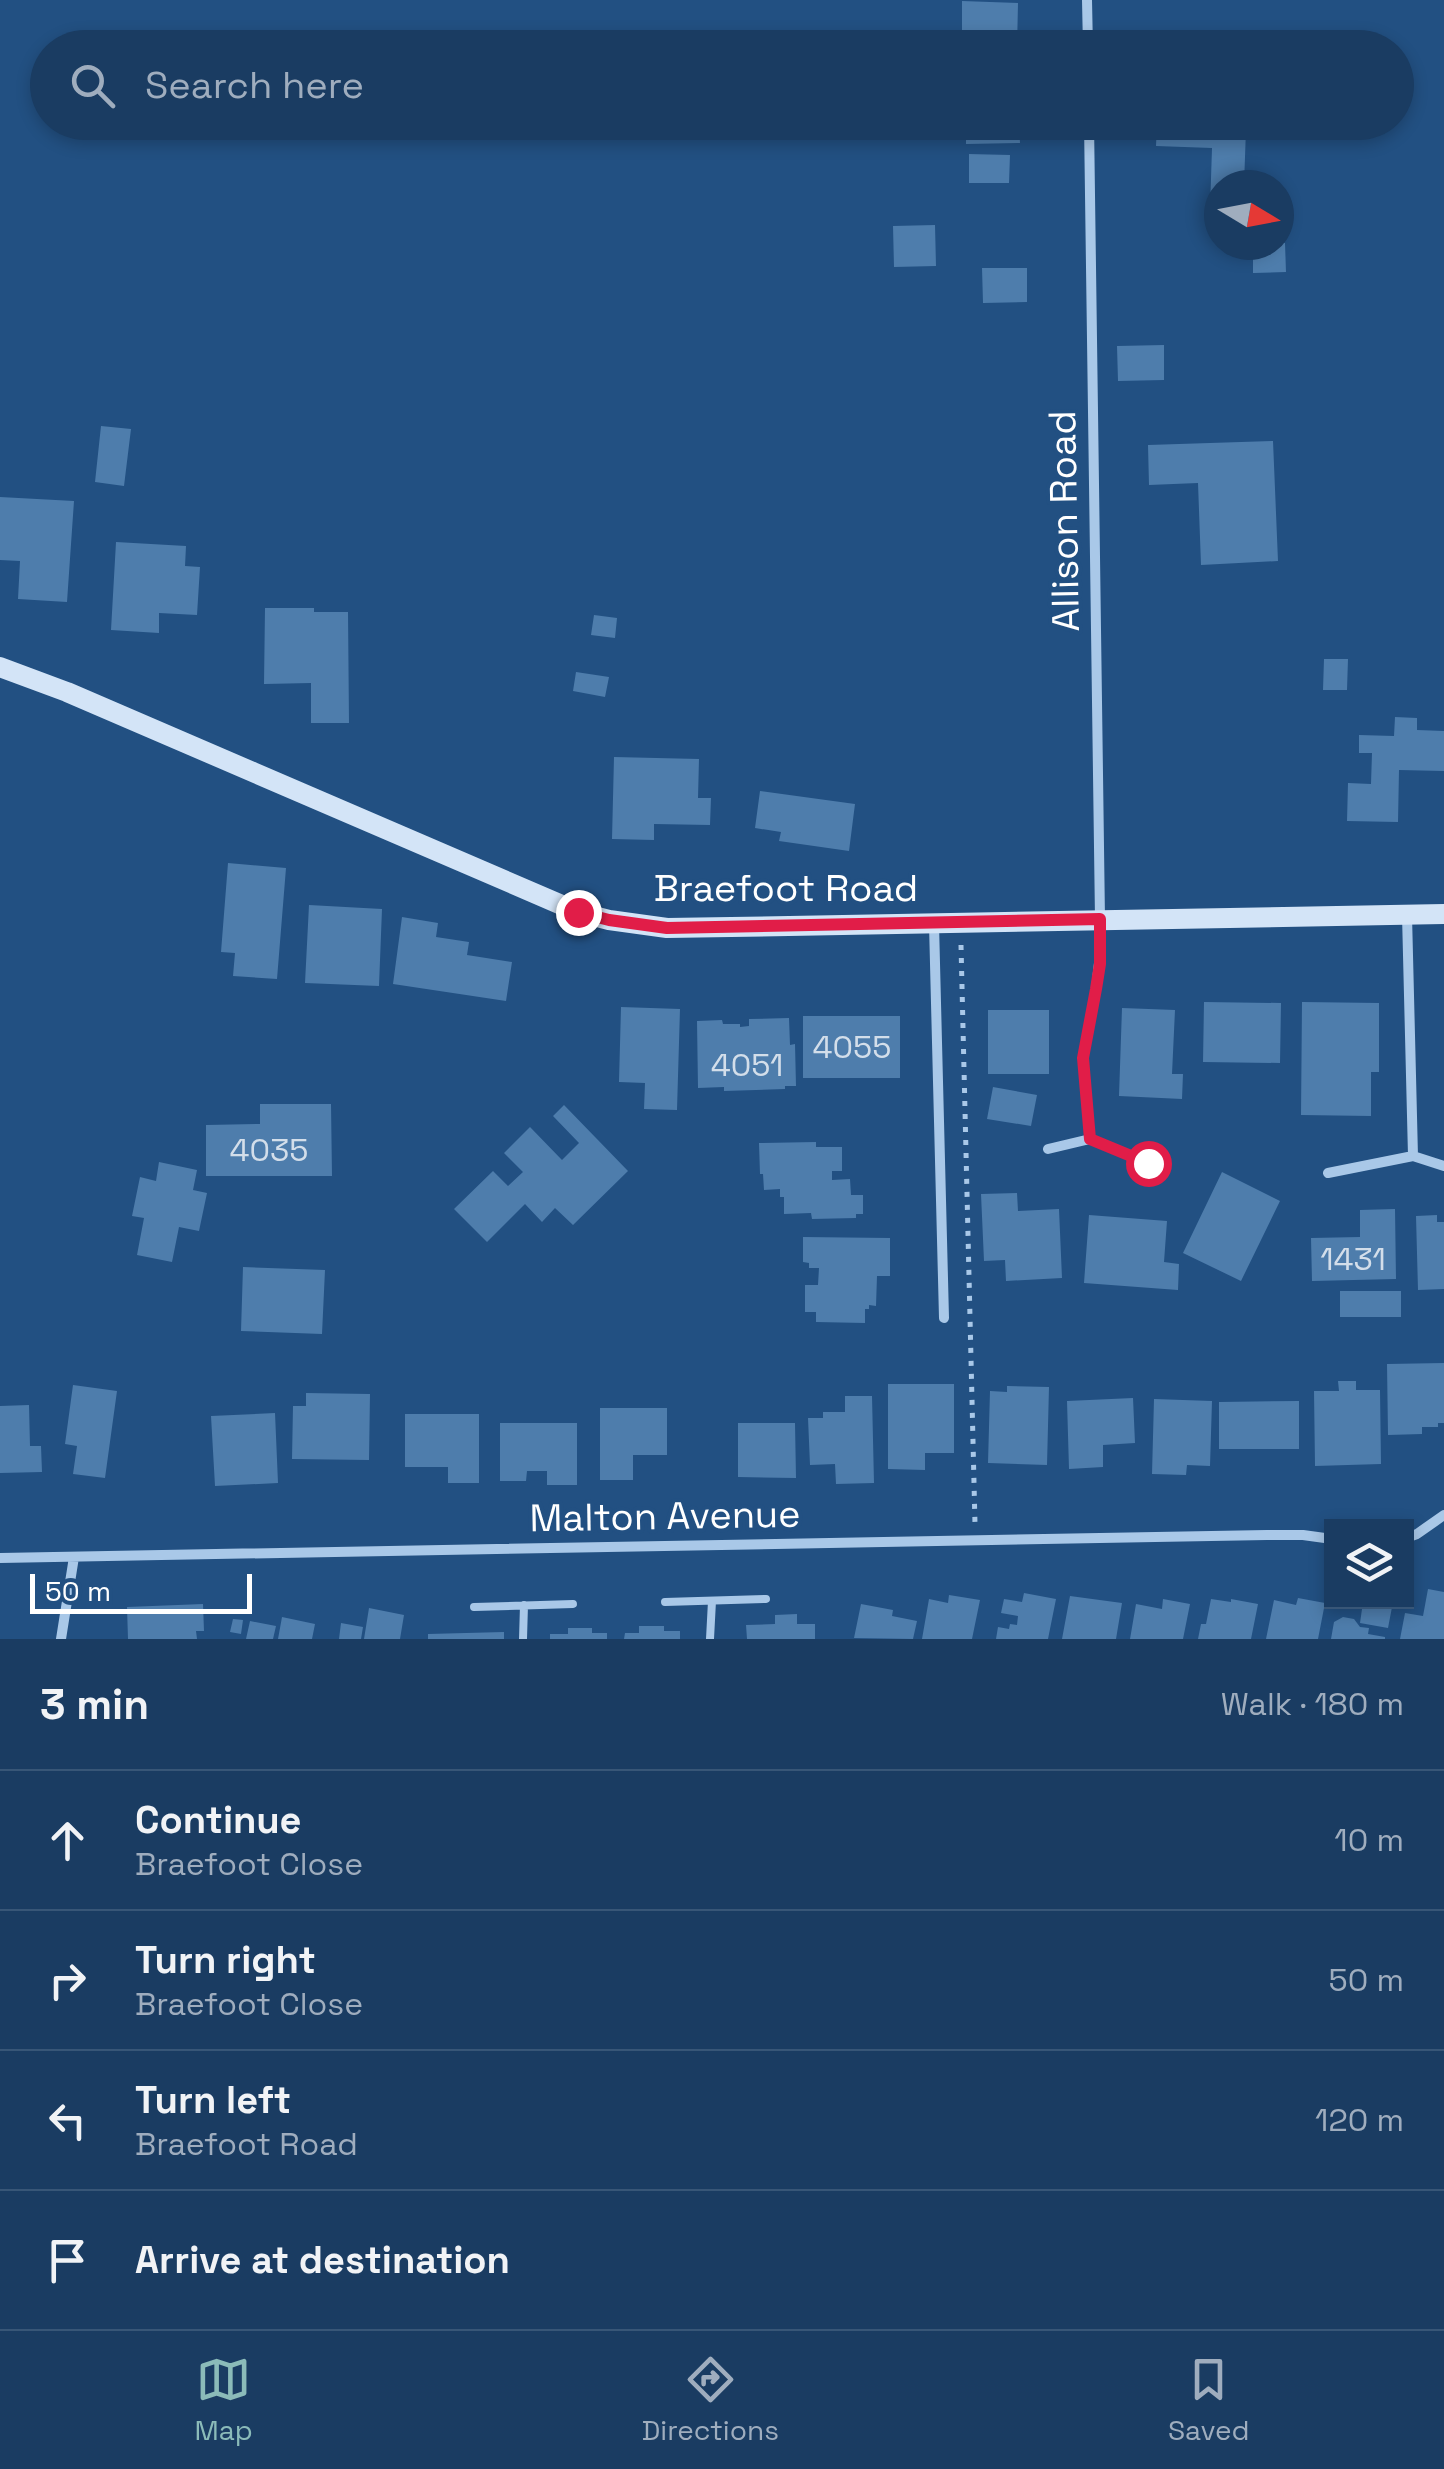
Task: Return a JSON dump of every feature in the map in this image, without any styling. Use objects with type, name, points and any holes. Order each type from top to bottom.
[{"type":"street","points":[[1087,0],[1088,30]]},
{"type":"street","name":"Allison Road","points":[[1089,140],[1100,919],[1100,964],[1083,1058],[1090,1139]]},
{"type":"street","name":"Braefoot Road","points":[[0,667],[84,699],[578,912],[609,920],[667,928],[1444,914]]},
{"type":"street","points":[[1408,915],[1413,1156]]},
{"type":"street","points":[[934,923],[944,1318]]},
{"type":"street","points":[[1048,1149],[1090,1139],[1148,1163]]},
{"type":"street","points":[[1328,1173],[1413,1156],[1444,1166]]},
{"type":"street","points":[[1414,1535],[1444,1515]]},
{"type":"street","name":"Malton Avenue","points":[[0,1558],[1324,1537]]},
{"type":"street","points":[[61,1639],[74,1557]]},
{"type":"lane","points":[[665,1602],[766,1598]]},
{"type":"lane","points":[[710,1639],[712,1601]]},
{"type":"lane","points":[[474,1607],[573,1604]]},
{"type":"lane","points":[[523,1639],[524,1605]]},
{"type":"path","points":[[960,922],[976,1541]]},
{"type":"building","points":[[962,1],[1018,3],[1017,30],[962,30]]},
{"type":"building","points":[[966,140],[1020,143],[966,144]]},
{"type":"building","points":[[1156,140],[1246,140],[1245,170],[1211,170],[1212,148],[1156,146]]},
{"type":"building","points":[[969,154],[1010,155],[1009,183],[969,183]]},
{"type":"building","points":[[935,225],[936,266],[894,267],[893,226]]},
{"type":"building","points":[[1253,260],[1286,260],[1286,272],[1253,273]]},
{"type":"building","points":[[982,268],[1027,268],[1027,302],[983,303]]},
{"type":"building","points":[[1164,345],[1164,380],[1118,381],[1117,346]]},
{"type":"building","points":[[101,426],[131,429],[124,486],[95,482]]},
{"type":"building","points":[[1273,441],[1278,561],[1201,565],[1198,483],[1149,485],[1148,445]]},
{"type":"building","points":[[0,497],[74,501],[67,602],[18,599],[20,561],[0,560]]},
{"type":"building","points":[[116,542],[186,546],[185,566],[200,567],[197,615],[159,613],[159,633],[111,630]]},
{"type":"building","points":[[265,608],[348,612],[349,723],[311,723],[311,683],[264,684]]},
{"type":"building","points":[[594,615],[617,618],[615,638],[591,635]]},
{"type":"building","points":[[1324,659],[1348,659],[1347,690],[1323,690]]},
{"type":"building","points":[[576,672],[609,677],[605,697],[573,691]]},
{"type":"building","points":[[1395,717],[1417,718],[1417,730],[1444,731],[1444,771],[1399,770],[1398,822],[1347,821],[1348,783],[1371,784],[1372,753],[1359,753],[1359,735],[1394,736]]},
{"type":"building","points":[[614,757],[699,759],[698,798],[711,798],[710,825],[654,824],[654,840],[612,839]]},
{"type":"building","points":[[760,791],[855,804],[849,851],[779,841],[781,832],[755,828]]},
{"type":"building","points":[[228,863],[286,868],[277,979],[233,976],[235,953],[221,952]]},
{"type":"building","points":[[309,905],[382,909],[379,986],[305,983]]},
{"type":"building","points":[[402,917],[438,923],[436,937],[469,942],[467,955],[512,962],[506,1001],[393,984]]},
{"type":"building","points":[[1204,1002],[1281,1003],[1280,1063],[1203,1062]]},
{"type":"building","points":[[1302,1002],[1379,1003],[1379,1072],[1371,1072],[1371,1116],[1301,1115]]},
{"type":"building","points":[[621,1007],[680,1009],[677,1110],[644,1109],[645,1083],[619,1082]]},
{"type":"building","points":[[1122,1008],[1175,1010],[1172,1074],[1183,1074],[1182,1099],[1119,1096]]},
{"type":"building","points":[[988,1010],[1049,1010],[1049,1074],[988,1074]]},
{"type":"building","points":[[803,1016],[900,1016],[900,1078],[803,1078]]},
{"type":"building","points":[[789,1018],[790,1045],[795,1044],[796,1086],[724,1091],[724,1087],[698,1088],[697,1021],[722,1020],[723,1024],[740,1027],[749,1026],[749,1019]]},
{"type":"building","points":[[993,1087],[1037,1095],[1031,1126],[987,1119]]},
{"type":"building","points":[[260,1104],[331,1104],[332,1176],[206,1176],[206,1125],[260,1124]]},
{"type":"building","points":[[564,1105],[628,1171],[573,1225],[555,1208],[542,1222],[525,1204],[487,1242],[454,1209],[493,1171],[508,1186],[523,1172],[504,1153],[530,1127],[562,1160],[579,1143],[553,1116]]},
{"type":"building","points":[[816,1142],[816,1147],[842,1147],[842,1171],[832,1171],[832,1180],[850,1179],[851,1195],[863,1195],[863,1214],[856,1214],[856,1218],[812,1219],[811,1213],[784,1214],[780,1189],[764,1190],[759,1143]]},
{"type":"building","points":[[159,1162],[197,1170],[193,1190],[207,1193],[199,1231],[179,1227],[172,1262],[137,1255],[144,1218],[132,1216],[140,1177],[156,1181]]},
{"type":"building","points":[[1222,1172],[1280,1201],[1241,1281],[1183,1253]]},
{"type":"building","points":[[1017,1193],[1018,1211],[1059,1209],[1062,1278],[1006,1281],[1005,1260],[984,1261],[981,1194]]},
{"type":"building","points":[[1395,1209],[1396,1279],[1312,1281],[1311,1238],[1360,1237],[1360,1210]]},
{"type":"building","points":[[1089,1215],[1167,1221],[1164,1262],[1179,1264],[1178,1290],[1084,1283]]},
{"type":"building","points":[[1437,1215],[1437,1222],[1444,1222],[1444,1289],[1418,1290],[1416,1216]]},
{"type":"building","points":[[803,1237],[890,1238],[890,1276],[877,1276],[876,1306],[865,1309],[865,1323],[816,1322],[816,1312],[805,1312],[805,1285],[818,1285],[819,1268],[809,1268],[809,1263],[803,1262]]},
{"type":"building","points":[[243,1267],[325,1270],[322,1334],[241,1331]]},
{"type":"building","points":[[1340,1291],[1401,1291],[1401,1317],[1340,1317]]},
{"type":"building","points":[[1444,1363],[1444,1423],[1422,1427],[1422,1434],[1388,1435],[1387,1364]]},
{"type":"building","points":[[1338,1381],[1356,1381],[1356,1390],[1380,1390],[1381,1464],[1315,1466],[1314,1391],[1339,1391]]},
{"type":"building","points":[[888,1384],[954,1384],[954,1453],[925,1453],[925,1470],[888,1469]]},
{"type":"building","points":[[73,1385],[117,1391],[105,1478],[73,1474],[77,1446],[65,1444]]},
{"type":"building","points":[[1007,1386],[1049,1387],[1047,1465],[988,1463],[990,1391],[1007,1392]]},
{"type":"building","points":[[306,1393],[370,1394],[369,1460],[292,1459],[293,1406],[306,1406]]},
{"type":"building","points":[[845,1396],[872,1396],[874,1483],[836,1484],[835,1464],[810,1465],[808,1418],[823,1418],[823,1412],[845,1412]]},
{"type":"building","points":[[1133,1398],[1135,1443],[1103,1445],[1103,1467],[1069,1469],[1067,1401]]},
{"type":"building","points":[[1154,1399],[1212,1401],[1210,1466],[1187,1465],[1186,1475],[1152,1474]]},
{"type":"building","points":[[1299,1401],[1299,1449],[1219,1449],[1219,1402]]},
{"type":"building","points":[[29,1405],[30,1446],[41,1446],[42,1472],[0,1473],[0,1406]]},
{"type":"building","points":[[600,1408],[667,1408],[667,1455],[633,1455],[633,1480],[600,1480]]},
{"type":"building","points":[[275,1413],[278,1483],[215,1486],[211,1416]]},
{"type":"building","points":[[405,1414],[479,1414],[479,1483],[448,1483],[448,1467],[405,1467]]},
{"type":"building","points":[[500,1423],[577,1423],[577,1485],[547,1485],[547,1471],[527,1471],[526,1481],[500,1481]]},
{"type":"building","points":[[738,1423],[795,1423],[796,1478],[738,1477]]},
{"type":"building","points":[[1428,1589],[1444,1592],[1444,1639],[1400,1639],[1405,1613],[1423,1616]]},
{"type":"building","points":[[1024,1593],[1056,1599],[1048,1639],[996,1639],[998,1627],[1009,1629],[1010,1624],[1017,1625],[1018,1616],[1001,1613],[1004,1599],[1022,1602]]},
{"type":"building","points":[[949,1595],[980,1600],[972,1639],[922,1639],[929,1599],[948,1603]]},
{"type":"building","points":[[1070,1596],[1122,1603],[1116,1639],[1062,1639]]},
{"type":"building","points":[[1298,1598],[1324,1603],[1318,1639],[1266,1639],[1274,1600],[1296,1605]]},
{"type":"building","points":[[1163,1599],[1190,1604],[1183,1639],[1130,1639],[1136,1604],[1162,1609]]},
{"type":"building","points":[[1211,1599],[1258,1604],[1251,1639],[1198,1639]]},
{"type":"building","points":[[203,1604],[204,1631],[196,1631],[197,1639],[128,1639],[127,1607]]},
{"type":"building","points":[[861,1604],[893,1610],[892,1616],[917,1621],[913,1639],[854,1638]]},
{"type":"building","points":[[369,1608],[404,1615],[400,1639],[364,1639]]},
{"type":"building","points":[[1362,1609],[1392,1609],[1388,1628],[1360,1623]]},
{"type":"building","points":[[797,1614],[797,1624],[815,1624],[815,1639],[747,1639],[746,1625],[775,1624],[775,1615]]},
{"type":"building","points":[[282,1617],[315,1624],[312,1639],[278,1639]]},
{"type":"building","points":[[1343,1617],[1369,1628],[1368,1634],[1385,1639],[1331,1639],[1334,1622]]},
{"type":"building","points":[[233,1619],[243,1620],[241,1634],[230,1632]]},
{"type":"building","points":[[250,1621],[276,1626],[273,1639],[246,1639]]},
{"type":"building","points":[[341,1623],[363,1627],[361,1639],[339,1639]]},
{"type":"building","points":[[639,1626],[664,1626],[664,1631],[680,1631],[680,1639],[624,1639],[625,1633],[639,1633]]},
{"type":"building","points":[[568,1628],[592,1628],[592,1633],[607,1633],[607,1639],[550,1639],[550,1634],[568,1634]]},
{"type":"building","points":[[504,1632],[504,1639],[428,1639],[428,1634]]},
{"type":"route","points":[[578,912],[667,928],[1100,919],[1100,964],[1083,1058],[1090,1139],[1148,1163]]}]
